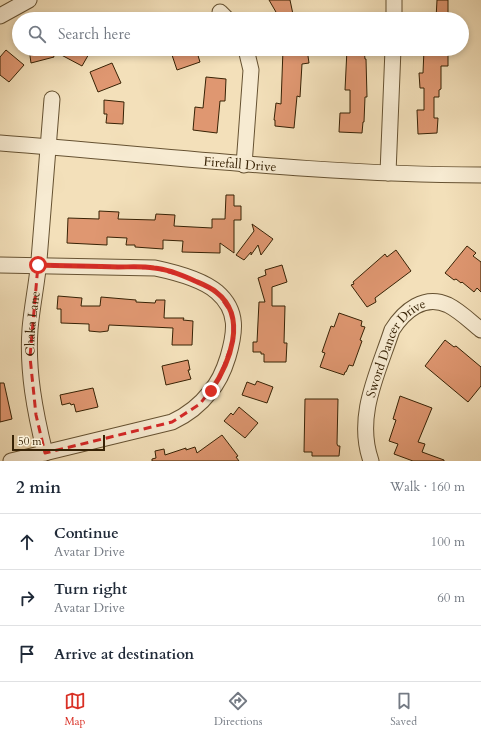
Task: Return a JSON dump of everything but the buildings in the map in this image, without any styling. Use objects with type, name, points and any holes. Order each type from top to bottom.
[{"type":"street","points":[[0,16],[30,0]]},
{"type":"street","points":[[394,0],[394,12]]},
{"type":"street","points":[[244,165],[251,70],[248,56]]},
{"type":"street","points":[[388,173],[393,56]]},
{"type":"street","name":"Chaka Lane","points":[[45,453],[36,415],[32,383],[30,331],[38,265],[52,99]]},
{"type":"street","name":"Firefall Drive","points":[[0,143],[244,165],[388,173],[481,175]]},
{"type":"street","points":[[0,264],[155,268],[169,271],[187,277],[217,292],[227,303],[232,314],[234,326],[234,338],[220,377],[200,404],[184,416],[172,422],[11,461]]},
{"type":"street","name":"Sword Dancer Drive","points":[[371,461],[366,442],[365,424],[367,406],[392,330],[397,321],[410,309],[419,304],[429,301],[440,302],[450,306],[481,330]]},
{"type":"highlighted area","points":[[38,265],[155,268],[187,277],[217,292],[232,314],[234,337],[220,377],[200,404],[172,422],[45,453],[36,415],[30,357]]},
{"type":"route","points":[[38,265],[155,268],[187,277],[217,292],[227,303],[232,314],[234,338],[224,368],[211,391]]}]
